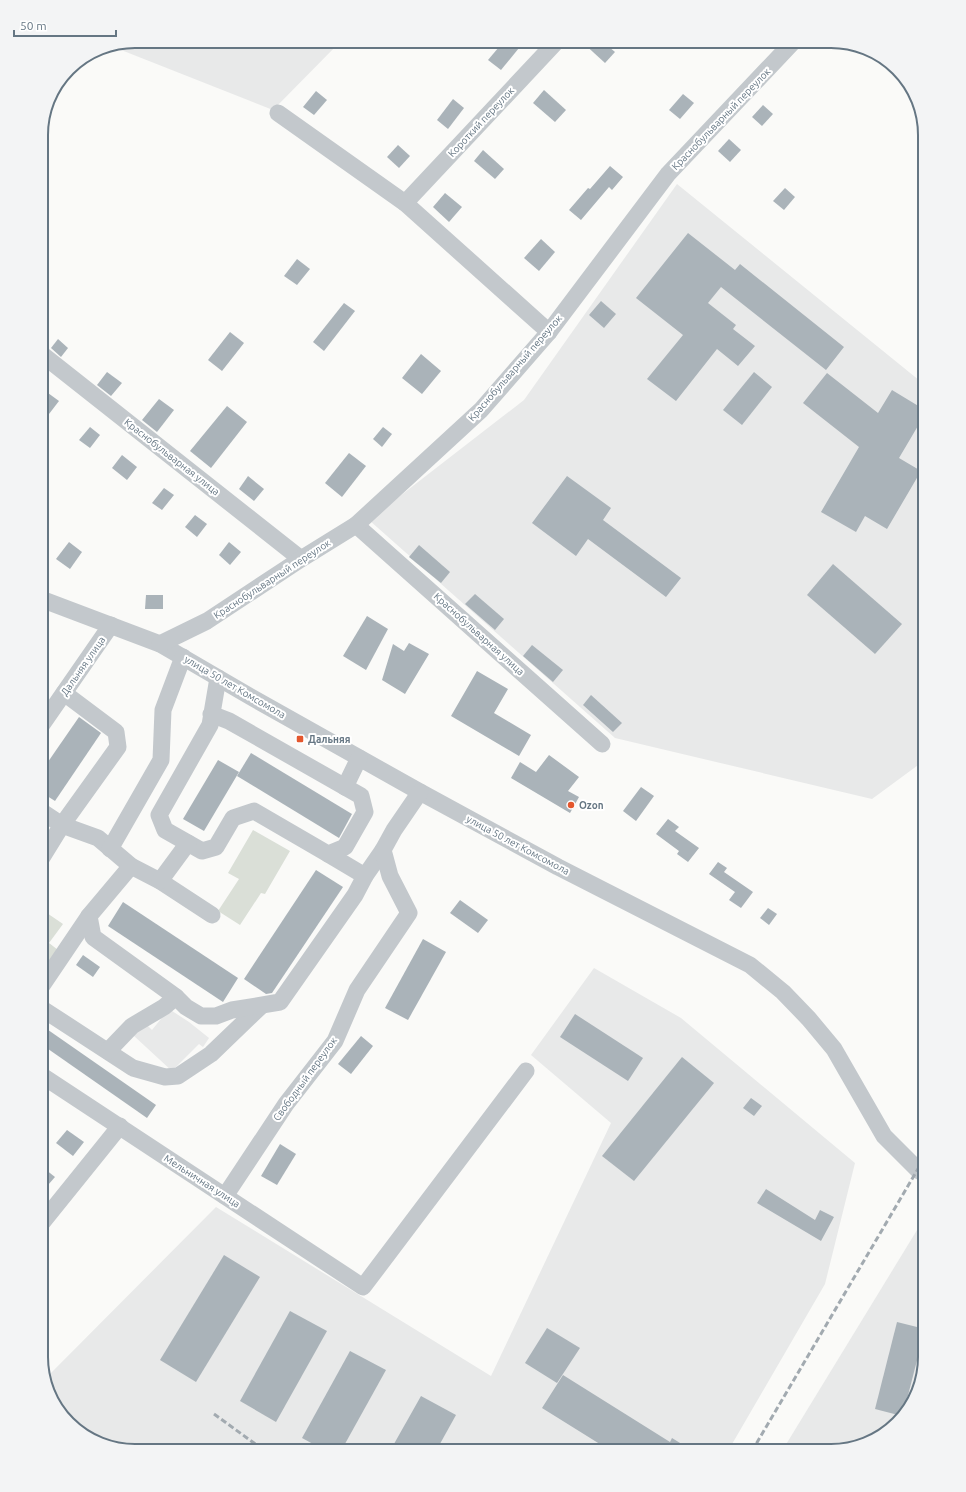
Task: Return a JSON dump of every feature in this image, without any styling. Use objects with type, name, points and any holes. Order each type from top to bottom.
[{"type":"street","name":"Короткий переулок","points":[[405,203],[551,48]]},
{"type":"street","name":"Краснобульварный переулок","points":[[160,644],[207,622],[301,559],[356,525],[481,410],[549,332],[668,174],[788,48]]},
{"type":"street","points":[[278,113],[405,203],[549,332]]},
{"type":"street","name":"Краснобульварная улица","points":[[48,359],[301,559]]},
{"type":"street","name":"Краснобульварная улица","points":[[356,525],[602,744]]},
{"type":"street","name":"улица 50 лет Комсомола","points":[[48,602],[160,644],[359,758],[565,871],[750,965],[783,992],[809,1019],[834,1050],[884,1136],[918,1170]]},
{"type":"street","name":"Дальняя улица","points":[[48,716],[111,625]]},
{"type":"street","points":[[110,849],[161,760],[163,710],[183,657]]},
{"type":"street","points":[[218,678],[210,725],[159,815],[165,830],[202,851],[216,846],[233,818],[254,811],[365,876]]},
{"type":"street","points":[[48,848],[62,825],[118,747],[116,732],[64,693]]},
{"type":"street","points":[[211,714],[229,721],[361,796],[365,812],[345,847],[328,854]]},
{"type":"street","points":[[345,787],[359,758]]},
{"type":"street","points":[[89,916],[92,937],[176,997],[186,1007],[201,1016],[216,1016],[232,1010],[257,1004],[261,1006],[280,1002],[355,895],[365,876],[383,850],[394,830],[420,792]]},
{"type":"street","points":[[48,816],[62,825],[98,838],[131,866],[160,881],[212,915]]},
{"type":"street","points":[[160,881],[188,842]]},
{"type":"street","name":"Свободный переулок","points":[[225,1196],[286,1104],[335,1041],[357,990],[409,913],[390,876],[383,850]]},
{"type":"street","points":[[48,977],[89,916],[131,866]]},
{"type":"street","points":[[108,1052],[132,1026],[164,1007],[176,997]]},
{"type":"street","points":[[48,1013],[133,1068],[165,1077],[178,1076],[211,1054],[261,1006]]},
{"type":"street","name":"Мельничная улица","points":[[48,1080],[363,1287],[526,1071]]},
{"type":"street","points":[[48,1215],[120,1126]]},
{"type":"shaded area","points":[[129,48],[334,48],[273,110],[120,50]]},
{"type":"shaded area","points":[[677,184],[918,379],[918,765],[872,799],[615,738],[369,520],[524,400]]},
{"type":"shaded area","points":[[253,830],[290,851],[265,894],[261,893],[240,925],[218,911],[239,879],[228,873]]},
{"type":"shaded area","points":[[48,914],[63,924],[49,943],[58,950],[48,963]]},
{"type":"shaded area","points":[[594,968],[681,1018],[855,1163],[825,1284],[732,1444],[129,1444],[97,1435],[78,1422],[63,1405],[57,1395],[50,1374],[216,1207],[491,1376],[611,1123],[531,1055]]},
{"type":"shaded area","points":[[169,1009],[189,1022],[209,1038],[203,1047],[199,1044],[172,1071],[133,1035],[145,1023],[152,1030]]},
{"type":"shaded area","points":[[918,1228],[918,1357],[915,1380],[903,1405],[888,1422],[879,1429],[859,1439],[837,1444],[786,1444]]},
{"type":"building","points":[[498,48],[519,48],[501,70],[488,60]]},
{"type":"building","points":[[589,48],[610,48],[615,52],[605,63]]},
{"type":"building","points":[[544,90],[566,110],[555,122],[533,103]]},
{"type":"building","points":[[316,91],[327,100],[314,115],[303,107]]},
{"type":"building","points":[[683,94],[694,103],[680,119],[669,110]]},
{"type":"building","points":[[453,99],[464,108],[448,129],[437,120]]},
{"type":"building","points":[[763,105],[773,114],[762,126],[752,117]]},
{"type":"building","points":[[729,139],[741,150],[730,162],[718,151]]},
{"type":"building","points":[[398,145],[410,156],[399,168],[387,157]]},
{"type":"building","points":[[483,150],[504,169],[495,179],[474,161]]},
{"type":"building","points":[[610,166],[623,177],[612,190],[609,187],[581,220],[569,210]]},
{"type":"building","points":[[785,188],[795,197],[784,210],[773,201]]},
{"type":"building","points":[[445,193],[462,207],[449,222],[433,207]]},
{"type":"building","points":[[688,233],[735,270],[740,264],[844,347],[826,370],[721,287],[708,303],[736,325],[733,329],[755,346],[738,366],[717,349],[676,401],[647,379],[683,335],[636,298]]},
{"type":"building","points":[[541,239],[555,252],[539,271],[524,258]]},
{"type":"building","points":[[297,259],[310,269],[297,285],[284,276]]},
{"type":"building","points":[[601,301],[616,314],[604,328],[589,315]]},
{"type":"building","points":[[344,303],[355,311],[324,351],[313,342]]},
{"type":"building","points":[[230,332],[244,343],[222,371],[208,360]]},
{"type":"building","points":[[58,339],[68,348],[61,357],[51,348]]},
{"type":"building","points":[[421,354],[441,371],[422,394],[402,378]]},
{"type":"building","points":[[107,372],[122,383],[111,396],[97,385]]},
{"type":"building","points":[[754,372],[772,387],[742,425],[723,410]]},
{"type":"building","points":[[827,373],[878,413],[892,390],[918,406],[918,426],[899,458],[918,469],[918,476],[887,529],[865,516],[856,532],[821,512],[859,447],[803,403]]},
{"type":"building","points":[[48,393],[59,401],[49,414],[48,413]]},
{"type":"building","points":[[159,399],[174,410],[157,432],[142,420]]},
{"type":"building","points":[[227,406],[247,422],[211,468],[190,451]]},
{"type":"building","points":[[90,427],[100,435],[90,448],[79,440]]},
{"type":"building","points":[[383,427],[392,434],[382,447],[373,439]]},
{"type":"building","points":[[349,453],[366,466],[342,497],[325,483]]},
{"type":"building","points":[[122,455],[137,467],[127,480],[112,468]]},
{"type":"building","points":[[248,476],[264,489],[254,501],[239,489]]},
{"type":"building","points":[[567,476],[611,508],[603,520],[681,578],[666,597],[588,539],[576,556],[532,523]]},
{"type":"building","points":[[164,488],[174,495],[162,510],[152,503]]},
{"type":"building","points":[[195,515],[207,524],[197,537],[185,527]]},
{"type":"building","points":[[69,542],[82,552],[70,569],[56,559]]},
{"type":"building","points":[[229,542],[241,552],[230,565],[219,555]]},
{"type":"building","points":[[419,545],[450,572],[441,583],[409,557]]},
{"type":"building","points":[[833,564],[902,624],[875,654],[807,595]]},
{"type":"building","points":[[475,594],[504,619],[495,630],[465,604]]},
{"type":"building","points":[[146,595],[163,595],[163,609],[145,609]]},
{"type":"building","points":[[367,616],[388,629],[366,670],[343,656]]},
{"type":"building","points":[[409,643],[429,654],[405,694],[382,680],[393,644],[404,651]]},
{"type":"building","points":[[532,645],[563,670],[553,682],[523,656]]},
{"type":"building","points":[[477,671],[508,689],[494,713],[531,735],[519,756],[451,716]]},
{"type":"building","points":[[591,695],[622,723],[613,732],[583,705]]},
{"type":"building","points":[[79,717],[101,733],[55,801],[48,796],[48,762]]},
{"type":"building","points":[[251,753],[352,814],[339,838],[237,776]]},
{"type":"building","points":[[549,755],[579,777],[568,791],[579,797],[570,813],[511,778],[520,762],[536,772]]},
{"type":"building","points":[[218,760],[239,772],[204,831],[183,819]]},
{"type":"building","points":[[641,787],[654,796],[636,821],[623,811]]},
{"type":"building","points":[[668,819],[679,827],[675,831],[699,848],[688,862],[677,854],[679,851],[656,834]]},
{"type":"building","points":[[718,862],[727,868],[724,872],[753,892],[741,908],[729,900],[735,892],[709,874]]},
{"type":"building","points":[[316,870],[343,887],[272,993],[266,994],[244,979]]},
{"type":"building","points":[[460,900],[488,920],[478,933],[450,913]]},
{"type":"building","points":[[123,902],[238,978],[223,1002],[108,926]]},
{"type":"building","points":[[768,908],[777,914],[769,925],[760,918]]},
{"type":"building","points":[[423,939],[446,952],[408,1020],[385,1008]]},
{"type":"building","points":[[83,955],[100,967],[93,977],[76,965]]},
{"type":"building","points":[[575,1014],[643,1058],[628,1081],[560,1037]]},
{"type":"building","points":[[48,1030],[156,1105],[147,1118],[48,1049]]},
{"type":"building","points":[[361,1036],[373,1046],[351,1074],[338,1064]]},
{"type":"building","points":[[682,1057],[714,1083],[634,1181],[602,1156]]},
{"type":"building","points":[[751,1098],[762,1106],[754,1116],[743,1108]]},
{"type":"building","points":[[67,1130],[84,1142],[73,1156],[56,1143]]},
{"type":"building","points":[[280,1144],[296,1154],[277,1185],[261,1176]]},
{"type":"building","points":[[48,1172],[55,1177],[48,1185]]},
{"type":"building","points":[[766,1189],[815,1220],[820,1210],[834,1217],[821,1241],[757,1203]]},
{"type":"building","points":[[224,1255],[260,1277],[196,1382],[160,1360]]},
{"type":"building","points":[[290,1311],[327,1331],[276,1422],[240,1401]]},
{"type":"building","points":[[897,1322],[918,1327],[918,1356],[906,1400],[896,1414],[875,1409]]},
{"type":"building","points":[[547,1328],[580,1348],[557,1383],[525,1363]]},
{"type":"building","points":[[350,1351],[386,1370],[345,1444],[313,1444],[302,1438]]},
{"type":"building","points":[[563,1375],[670,1442],[672,1438],[682,1444],[600,1444],[542,1408]]},
{"type":"building","points":[[421,1396],[456,1415],[440,1444],[394,1444]]},
{"type":"railway","points":[[756,1444],[918,1169]]},
{"type":"railway","points":[[214,1414],[255,1444]]},
{"type":"place","name":"Дальняя","points":[[300,739]]},
{"type":"place","name":"Ozon","points":[[571,805]]}]
